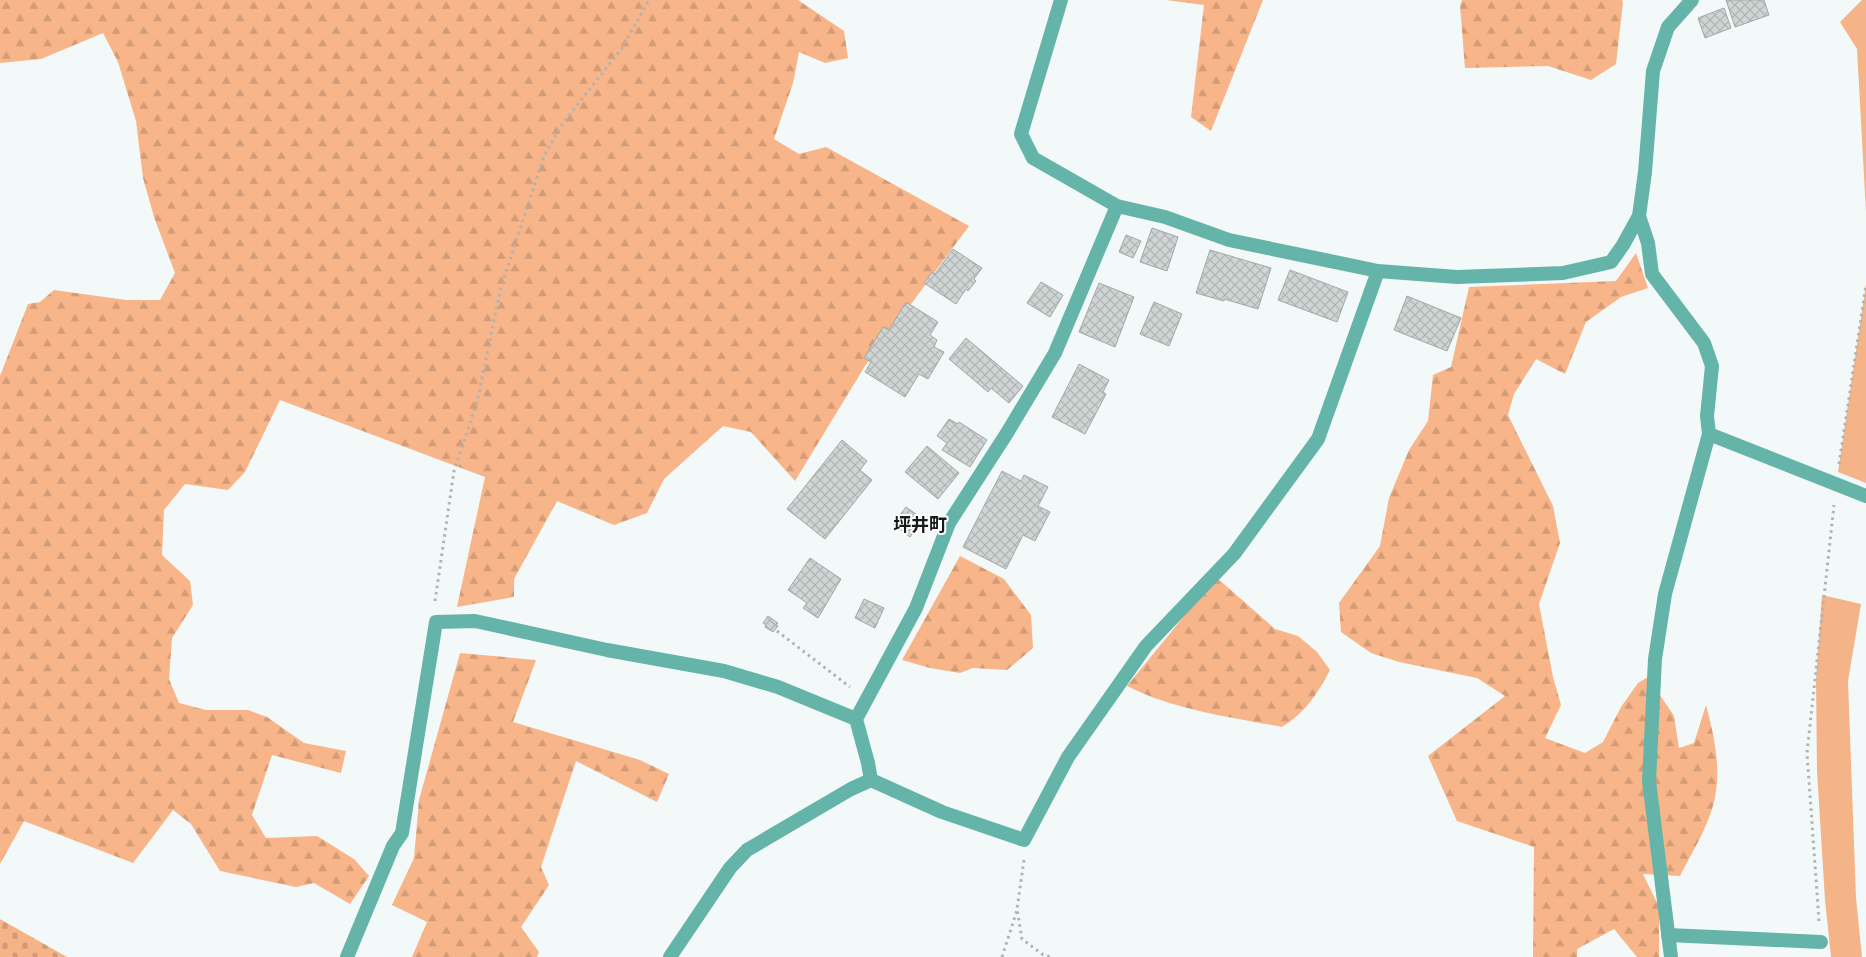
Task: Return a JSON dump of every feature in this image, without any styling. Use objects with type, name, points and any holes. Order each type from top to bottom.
[{"type":"street","points":[[1061,0],[1021,134],[1033,158],[1117,206],[1165,216],[1229,240],[1378,271],[1457,277],[1563,273],[1611,262],[1624,244],[1638,216],[1645,172],[1653,71],[1668,27],[1692,0]]},
{"type":"street","points":[[871,780],[856,719],[916,608],[949,523],[1007,433],[1055,353],[1117,206]]},
{"type":"street","points":[[1638,216],[1648,243],[1652,274],[1704,343],[1712,366],[1708,416],[1709,434],[1665,594],[1655,659],[1649,781],[1671,957]]},
{"type":"street","points":[[670,957],[730,868],[746,850],[851,789],[871,780],[942,812],[1024,840],[1068,757],[1146,646],[1234,554],[1318,439],[1378,271]]},
{"type":"street","points":[[1709,434],[1866,496]]},
{"type":"street","points":[[347,957],[394,846],[402,833],[436,622],[475,621],[607,650],[724,672],[778,687],[856,719]]},
{"type":"street","points":[[1668,935],[1821,942]]},
{"type":"path","points":[[436,622],[434,601],[454,471],[478,402],[502,287],[544,156],[563,123],[622,48],[649,0]]},
{"type":"path","points":[[1821,942],[1807,753],[1866,285]]},
{"type":"path","points":[[777,631],[866,700]]},
{"type":"path","points":[[1002,957],[1017,909],[1023,868],[1024,840]]},
{"type":"path","points":[[1017,909],[1022,939],[1042,954],[1051,957]]},
{"type":"green space","points":[[0,0],[798,0],[844,31],[848,58],[825,63],[799,52],[793,83],[774,139],[799,154],[826,147],[969,226],[865,366],[795,481],[751,432],[723,426],[664,479],[647,513],[614,525],[557,501],[514,579],[514,597],[457,607],[485,477],[280,400],[245,472],[228,490],[185,484],[164,510],[162,555],[190,581],[193,605],[172,638],[169,679],[179,703],[206,710],[248,710],[267,717],[304,743],[346,751],[341,773],[272,755],[252,815],[266,838],[317,836],[354,859],[369,876],[350,904],[314,883],[296,887],[220,871],[191,824],[173,810],[133,863],[24,821],[0,864],[0,376],[28,304],[40,302],[54,290],[126,300],[160,300],[175,273],[154,217],[143,178],[136,121],[118,62],[103,33],[41,59],[0,63]]},
{"type":"green space","points":[[1166,0],[1263,0],[1211,131],[1191,117],[1204,5]]},
{"type":"green space","points":[[1462,0],[1622,0],[1616,64],[1591,80],[1548,66],[1465,68],[1460,6]]},
{"type":"green space","points":[[1862,0],[1866,0],[1866,212],[1857,49],[1840,22]]},
{"type":"green space","points":[[1636,253],[1648,288],[1621,297],[1586,322],[1565,374],[1536,359],[1514,394],[1508,415],[1553,506],[1560,543],[1539,604],[1553,677],[1561,705],[1545,738],[1585,753],[1603,742],[1621,707],[1638,683],[1648,677],[1674,716],[1679,748],[1694,743],[1706,705],[1716,757],[1717,783],[1712,809],[1706,826],[1680,876],[1643,874],[1659,907],[1659,957],[1637,957],[1614,929],[1577,949],[1577,957],[1533,957],[1534,847],[1457,821],[1428,756],[1505,696],[1477,678],[1399,662],[1371,653],[1341,632],[1339,603],[1380,546],[1389,498],[1409,450],[1428,421],[1433,375],[1451,367],[1469,287],[1616,281]]},
{"type":"green space","points":[[1866,284],[1866,483],[1838,472]]},
{"type":"green space","points":[[960,556],[1004,579],[1031,615],[1033,648],[1007,670],[973,668],[960,673],[930,668],[902,660]]},
{"type":"green space","points":[[1216,577],[1275,629],[1298,636],[1317,652],[1330,670],[1310,702],[1298,715],[1282,727],[1183,707],[1127,686]]},
{"type":"green space","points":[[1822,595],[1861,604],[1848,681],[1856,898],[1862,957],[1831,957],[1825,900],[1817,771],[1816,679]]},
{"type":"green space","points":[[460,653],[536,660],[513,722],[640,760],[669,774],[657,802],[576,761],[541,867],[549,885],[521,927],[539,952],[537,957],[412,957],[427,922],[392,905],[414,858],[419,800]]},
{"type":"green space","points":[[0,919],[67,957],[0,957]]},
{"type":"building","points":[[1726,0],[1764,0],[1769,15],[1735,27]]},
{"type":"building","points":[[1724,8],[1731,28],[1705,38],[1698,18]]},
{"type":"building","points":[[1152,228],[1178,237],[1167,271],[1140,262]]},
{"type":"building","points":[[1126,235],[1141,241],[1133,258],[1119,252]]},
{"type":"building","points":[[953,249],[982,268],[974,279],[976,281],[968,291],[966,289],[956,304],[924,283],[932,272],[935,274]]},
{"type":"building","points":[[1210,250],[1271,268],[1258,309],[1196,293]]},
{"type":"building","points":[[1290,270],[1348,292],[1337,322],[1278,300]]},
{"type":"building","points":[[1041,282],[1063,295],[1050,317],[1027,303]]},
{"type":"building","points":[[1099,283],[1134,297],[1115,347],[1079,332]]},
{"type":"building","points":[[1407,296],[1461,318],[1447,351],[1394,330]]},
{"type":"building","points":[[906,302],[938,322],[930,335],[937,340],[934,347],[944,352],[928,379],[919,374],[905,397],[865,372],[871,362],[864,358],[883,327],[889,330]]},
{"type":"building","points":[[1154,302],[1182,314],[1169,346],[1140,334]]},
{"type":"building","points":[[966,338],[1023,386],[1009,403],[991,388],[988,392],[949,359]]},
{"type":"building","points":[[1079,364],[1109,380],[1103,392],[1106,394],[1085,434],[1052,417]]},
{"type":"building","points":[[949,419],[958,424],[959,422],[987,440],[970,467],[942,450],[947,443],[937,436]]},
{"type":"building","points":[[842,440],[867,461],[860,470],[872,480],[825,539],[787,509]]},
{"type":"building","points":[[927,446],[959,473],[938,499],[905,472]]},
{"type":"building","points":[[1002,471],[1021,481],[1024,475],[1048,487],[1038,506],[1050,512],[1035,541],[1023,535],[1006,569],[963,547]]},
{"type":"building","points":[[906,507],[923,519],[910,537],[893,524]]},
{"type":"building","points":[[810,558],[841,579],[818,618],[803,608],[807,603],[788,590]]},
{"type":"building","points":[[864,599],[884,608],[875,628],[855,618]]},
{"type":"building","points":[[768,616],[778,623],[773,632],[765,627],[766,625],[763,623]]},
{"type":"district","name":"坪井町","points":[[920,525]]}]
